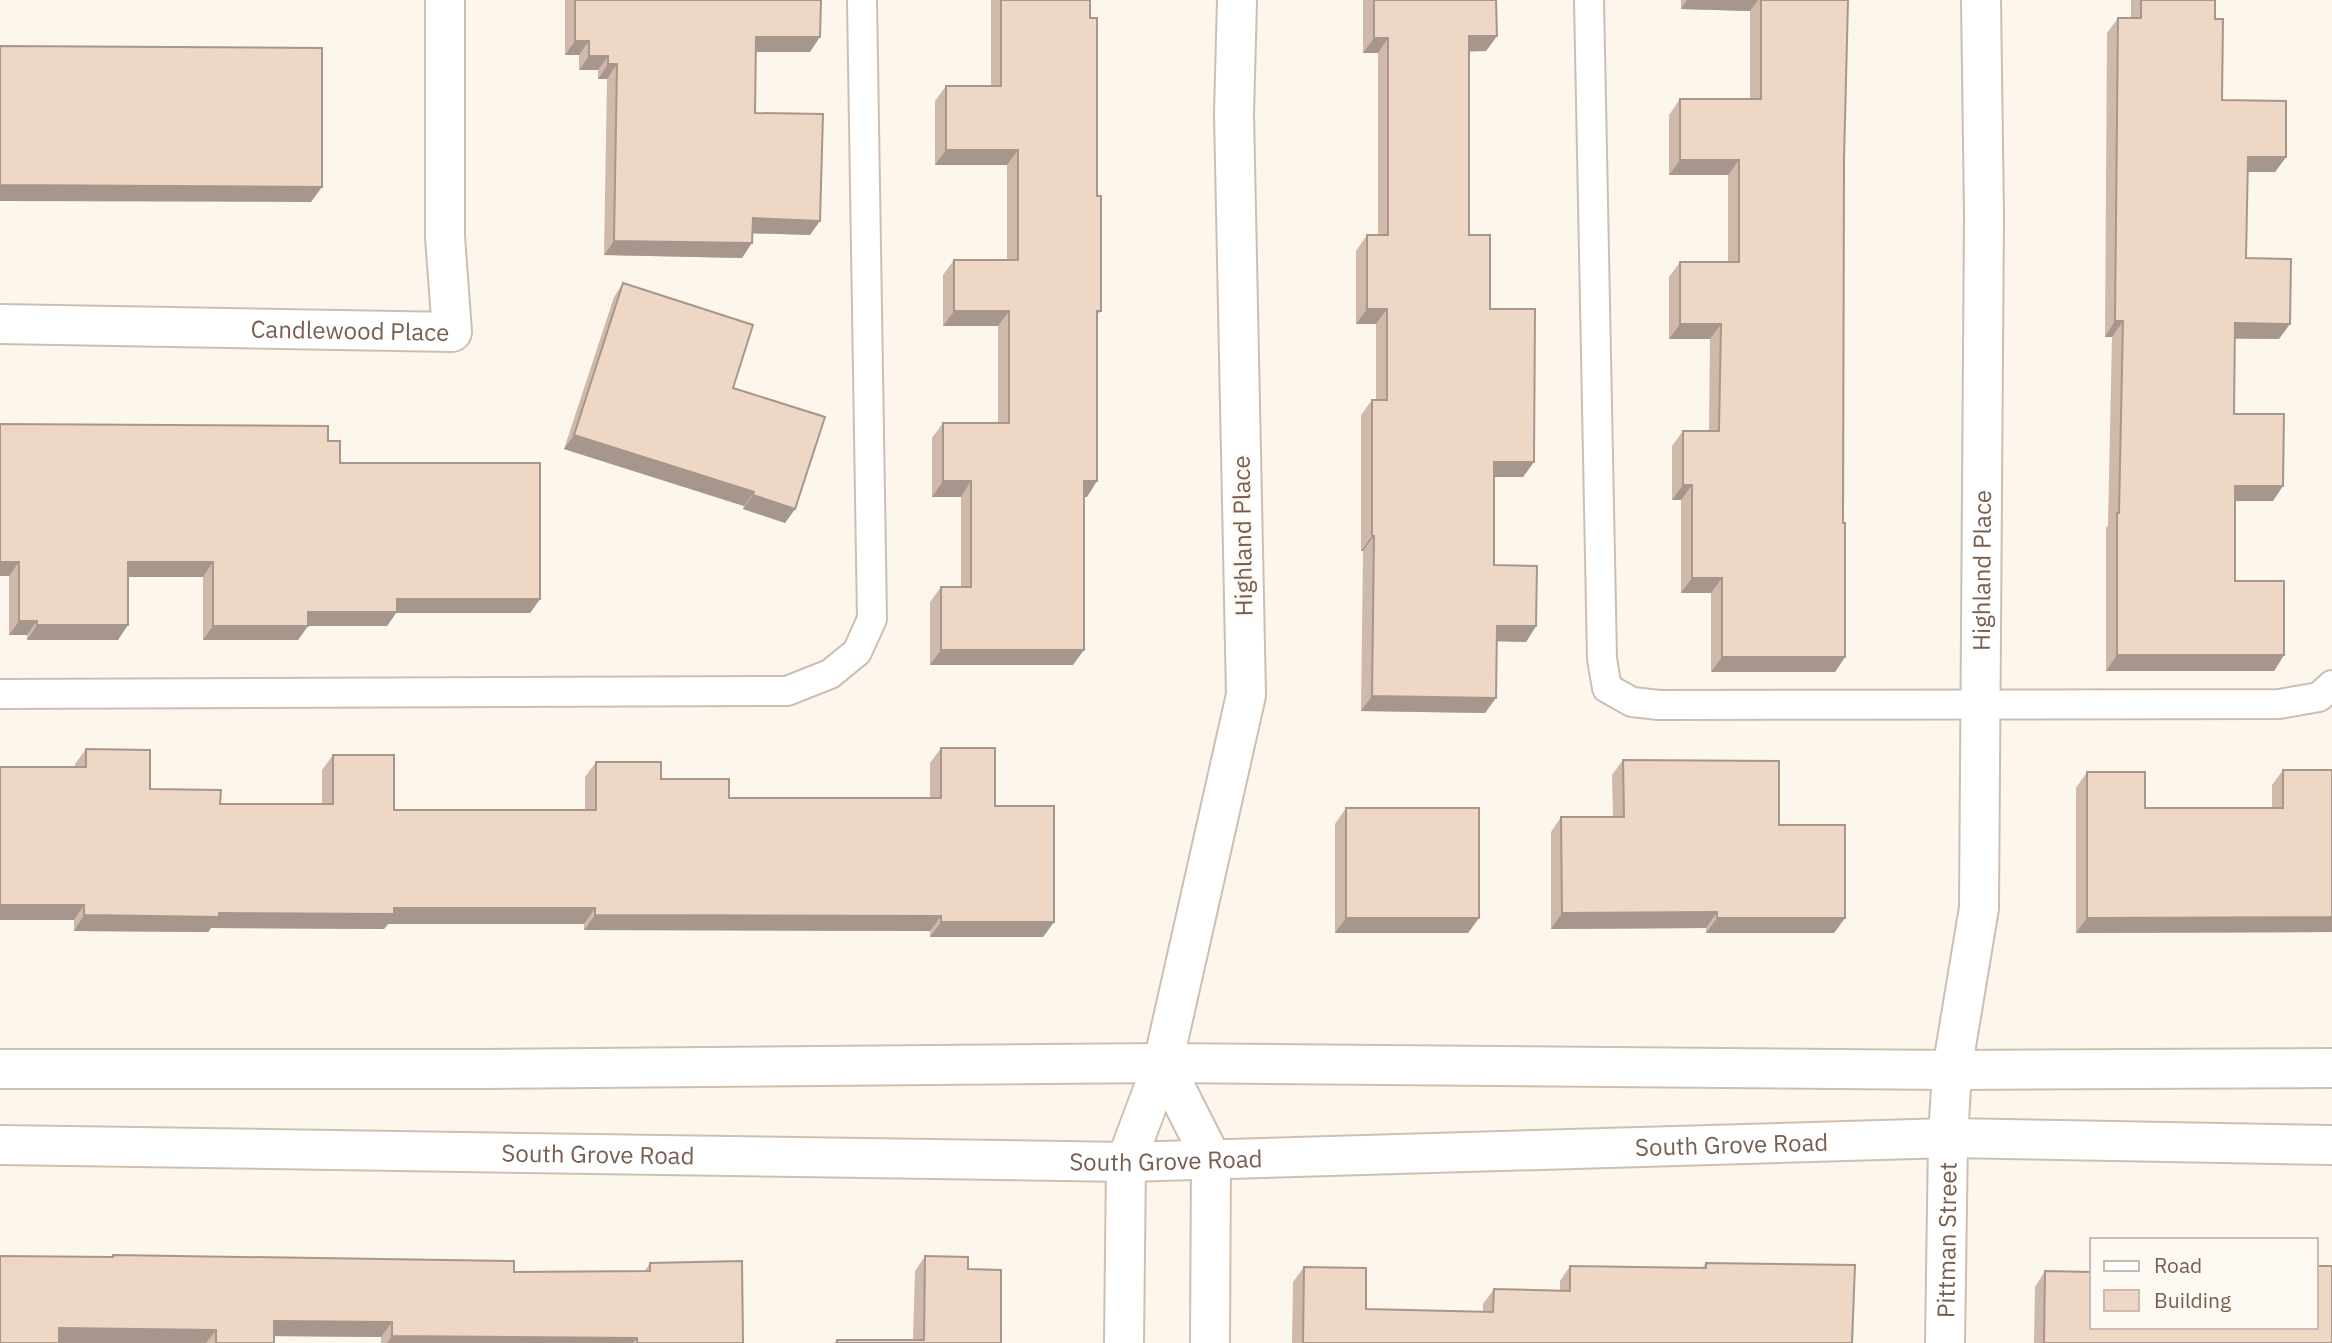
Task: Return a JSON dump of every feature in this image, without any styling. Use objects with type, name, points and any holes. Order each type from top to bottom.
[{"type":"main road","name":"Candlewood Place","points":[[0,324],[452,332],[445,237],[445,0]]},
{"type":"main road","name":"Highland Place","points":[[1126,1162],[1163,1063],[1245,695],[1234,114],[1237,0]]},
{"type":"main road","name":"Highland Place","points":[[1948,1138],[1952,1070],[1979,908],[1984,215],[1981,0]]},
{"type":"main road","points":[[1163,1063],[1211,1158],[1210,1343]]},
{"type":"main road","points":[[0,1069],[497,1069],[1163,1063],[1952,1070],[2332,1068]]},
{"type":"main road","name":"South Grove Road","points":[[0,1145],[1126,1162],[1948,1138],[2332,1145]]},
{"type":"main road","name":"Pittman Street","points":[[1945,1343],[1948,1138]]},
{"type":"main road","points":[[1125,1343],[1126,1162]]},
{"type":"lane","points":[[0,694],[787,691],[830,674],[857,652],[872,619],[862,0]]},
{"type":"lane","points":[[1589,0],[1602,659],[1607,688],[1632,702],[1659,705],[2279,704],[2319,697],[2332,685]]},
{"type":"building","points":[[575,0],[821,0],[820,37],[756,37],[755,113],[823,114],[820,221],[753,218],[752,243],[614,241],[617,64],[608,64],[608,56],[589,56],[589,41],[575,41]]},
{"type":"building","points":[[1001,0],[1090,0],[1090,18],[1097,18],[1097,196],[1101,196],[1101,311],[1097,311],[1097,481],[1084,481],[1084,650],[941,650],[941,587],[971,587],[971,481],[943,481],[943,423],[1009,423],[1009,311],[954,311],[954,260],[1018,260],[1018,150],[946,150],[946,86],[1001,86]]},
{"type":"building","points":[[1374,0],[1496,0],[1497,36],[1469,36],[1469,235],[1490,235],[1490,309],[1535,309],[1534,462],[1494,462],[1494,565],[1537,566],[1536,626],[1497,626],[1496,698],[1372,696],[1372,400],[1387,400],[1387,309],[1367,309],[1367,235],[1388,235],[1388,38],[1374,38]]},
{"type":"building","points":[[1761,0],[1848,0],[1844,160],[1845,657],[1722,657],[1722,578],[1692,578],[1692,485],[1683,485],[1683,431],[1719,431],[1721,324],[1680,324],[1680,262],[1739,262],[1739,160],[1680,160],[1680,99],[1761,99]]},
{"type":"building","points":[[2141,0],[2215,0],[2215,19],[2223,19],[2222,100],[2286,101],[2286,157],[2248,157],[2246,258],[2291,259],[2290,324],[2235,323],[2234,414],[2284,414],[2283,486],[2235,486],[2235,581],[2284,581],[2284,655],[2117,655],[2117,513],[2123,321],[2115,321],[2118,18],[2141,18]]},
{"type":"building","points":[[0,46],[322,48],[322,187],[0,185]]},
{"type":"building","points":[[623,283],[753,325],[733,388],[825,417],[795,509],[753,495],[754,492],[574,435]]},
{"type":"building","points":[[0,424],[328,426],[328,441],[340,441],[340,463],[540,463],[540,599],[397,599],[397,612],[308,612],[308,626],[213,626],[213,562],[128,562],[128,625],[37,625],[37,621],[19,621],[19,562],[0,562]]},
{"type":"building","points":[[941,748],[995,748],[995,806],[1054,806],[1054,922],[941,922],[941,916],[595,915],[595,908],[394,908],[394,914],[219,913],[219,917],[84,915],[84,905],[0,905],[0,767],[86,767],[86,749],[150,750],[150,789],[221,790],[220,804],[333,804],[333,755],[394,755],[394,810],[596,810],[596,762],[661,762],[661,779],[729,779],[729,798],[941,798]]},
{"type":"building","points":[[1623,760],[1779,761],[1779,825],[1845,825],[1845,918],[1717,918],[1717,912],[1562,913],[1561,817],[1624,817]]},
{"type":"building","points":[[2283,770],[2332,770],[2332,917],[2087,918],[2087,772],[2145,772],[2145,808],[2283,808]]},
{"type":"building","points":[[1346,808],[1479,808],[1479,918],[1346,918]]},
{"type":"building","points":[[0,1256],[514,1261],[514,1272],[650,1271],[650,1263],[742,1261],[743,1343],[637,1343],[637,1338],[392,1336],[392,1322],[274,1321],[274,1343],[216,1343],[216,1330],[59,1328],[59,1343],[0,1343]]},
{"type":"building","points":[[925,1256],[968,1257],[968,1269],[1001,1270],[1001,1343],[837,1343],[837,1340],[924,1340]]},
{"type":"building","points":[[1706,1263],[1855,1265],[1852,1343],[1303,1343],[1304,1267],[1366,1268],[1366,1309],[1493,1312],[1494,1289],[1570,1291],[1570,1266],[1706,1268]]},
{"type":"building","points":[[2318,1266],[2332,1266],[2332,1343],[2044,1343],[2045,1271],[2090,1272],[2090,1329],[2318,1329]]}]
